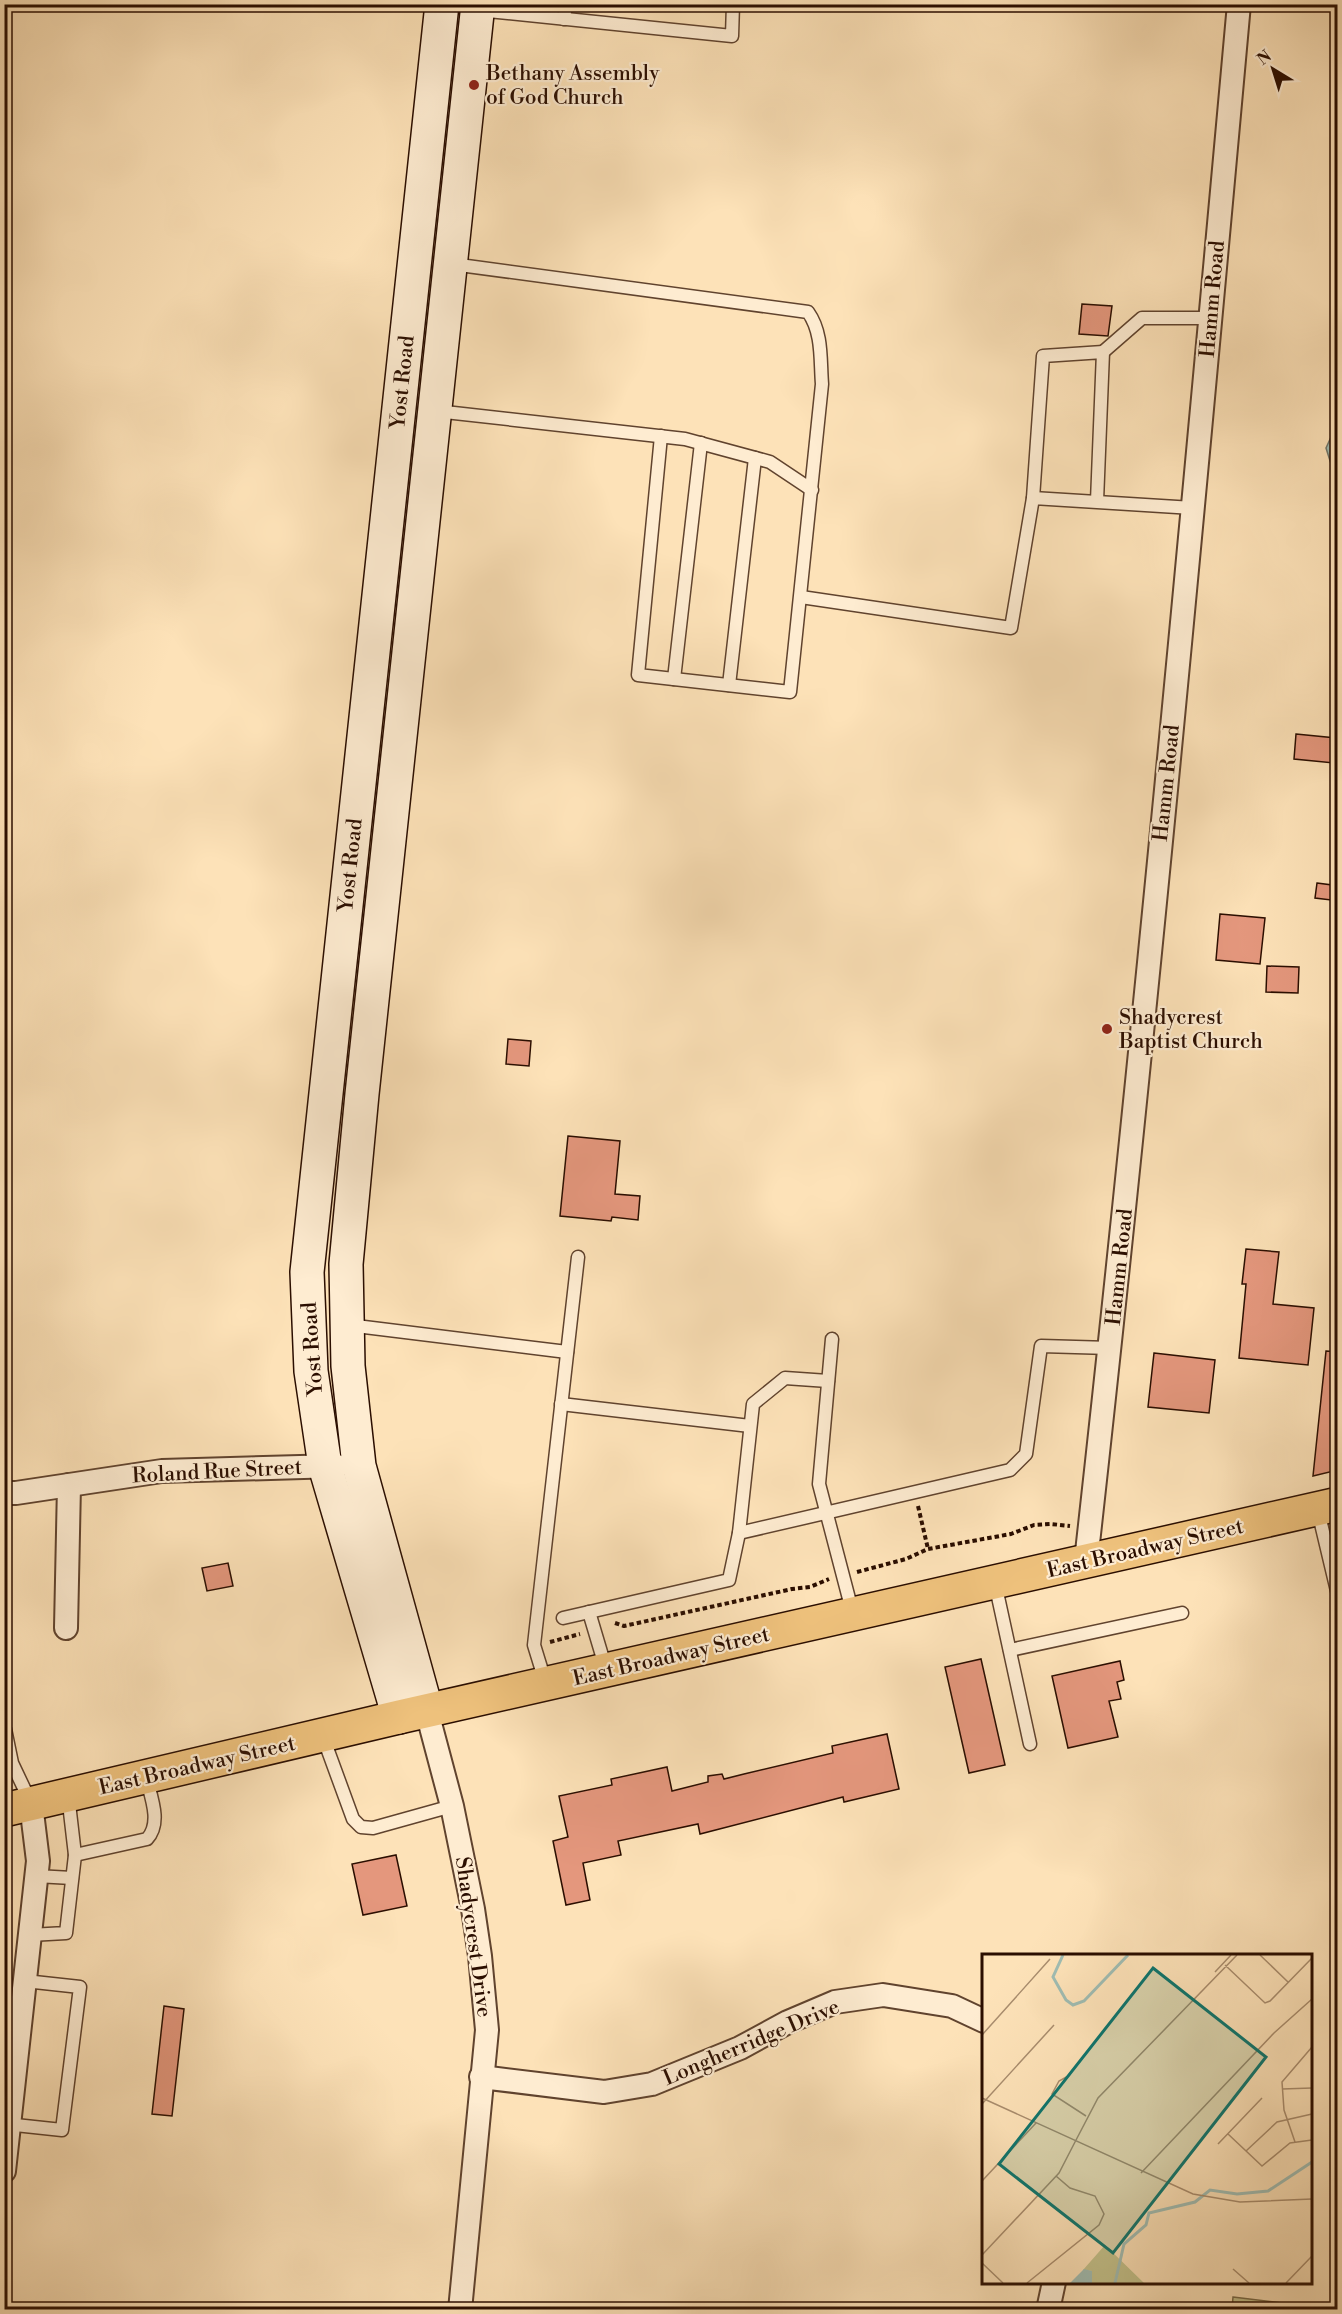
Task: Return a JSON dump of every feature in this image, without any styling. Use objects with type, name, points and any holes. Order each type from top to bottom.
[{"type":"main road","name":"Yost Road","points":[[413,1715],[325,1466],[311,1371],[307,1272],[442,4]]},
{"type":"main road","name":"Yost Road","points":[[413,1715],[359,1466],[348,1366],[346,1264],[478,7]]},
{"type":"main road","points":[[377,614],[413,619]]},
{"type":"main road","points":[[336,1003],[372,1007]]},
{"type":"main road","points":[[309,1322],[347,1325]]},
{"type":"main road","name":"East Broadway Street","points":[[18,1807],[1328,1507]]},
{"type":"street","name":"Hamm Road","points":[[1086,1561],[1110,1348],[1193,508],[1239,4]]},
{"type":"street","name":"Roland Rue Street","points":[[4,1493],[162,1471],[359,1466]]},
{"type":"street","points":[[66,1628],[69,1485]]},
{"type":"street","name":"Shadycrest Drive","points":[[413,1715],[452,1806],[480,1956],[487,2030],[460,2310]]},
{"type":"street","points":[[4,2171],[7,2125],[38,1862],[18,1807]]},
{"type":"street","name":"Longherridge Drive","points":[[481,2077],[604,2092],[652,2084],[740,2048],[788,2022],[836,2002],[883,1995],[952,2006],[982,2020]]},
{"type":"street","points":[[1048,2310],[1054,2284]]},
{"type":"lane","points":[[564,19],[566,4]]},
{"type":"lane","points":[[478,7],[564,19],[732,36],[733,4]]},
{"type":"lane","points":[[450,264],[808,312],[816,322],[822,384],[790,692],[638,675],[661,436]]},
{"type":"lane","points":[[801,597],[1011,628],[1033,498],[1043,356],[1103,352],[1142,318],[1210,318]]},
{"type":"lane","points":[[1097,501],[1103,352]]},
{"type":"lane","points":[[435,411],[661,436],[701,443],[770,462],[812,490]]},
{"type":"lane","points":[[674,679],[701,443]]},
{"type":"lane","points":[[729,685],[755,458]]},
{"type":"lane","points":[[1033,498],[1193,508]]},
{"type":"lane","points":[[547,1685],[534,1645],[578,1257]]},
{"type":"lane","points":[[347,1325],[567,1353]]},
{"type":"lane","points":[[832,1339],[819,1484],[854,1615]]},
{"type":"lane","points":[[739,1533],[1010,1470],[1026,1454],[1041,1346],[1110,1348]]},
{"type":"lane","points":[[562,1618],[729,1580],[739,1533],[753,1404],[785,1378],[828,1381]]},
{"type":"lane","points":[[561,1404],[750,1426]]},
{"type":"lane","points":[[1328,1507],[1338,1595]]},
{"type":"lane","points":[[995,1582],[1030,1744]]},
{"type":"lane","points":[[589,1612],[607,1671]]},
{"type":"lane","points":[[1010,1650],[1182,1613]]},
{"type":"lane","points":[[5,1729],[18,1807]]},
{"type":"lane","points":[[322,1736],[353,1819],[361,1827],[373,1828],[452,1806]]},
{"type":"lane","points":[[75,1855],[147,1839],[153,1833],[154,1815],[146,1777]]},
{"type":"lane","points":[[30,1935],[66,1933],[75,1855],[68,1795]]},
{"type":"lane","points":[[36,1876],[72,1878]]},
{"type":"lane","points":[[7,2125],[62,2130],[80,1987],[25,1981]]},
{"type":"path","points":[[915,1493],[928,1549]]},
{"type":"path","points":[[534,1645],[594,1630],[612,1622],[624,1626],[810,1587],[843,1575],[880,1568],[928,1549],[1011,1534],[1034,1525],[1090,1525]]},
{"type":"shaded area","points":[[1233,2297],[1333,2309],[1232,2309]]},
{"type":"water","points":[[1337,435],[1337,463],[1331,464],[1326,448],[1331,437]]},
{"type":"building","points":[[1082,304],[1112,306],[1108,336],[1079,334]]},
{"type":"building","points":[[1296,734],[1336,738],[1334,763],[1294,759]]},
{"type":"building","points":[[1317,883],[1332,885],[1331,900],[1315,898]]},
{"type":"building","points":[[1220,914],[1265,918],[1260,964],[1216,960]]},
{"type":"building","points":[[1267,966],[1299,967],[1298,993],[1266,992]]},
{"type":"building","points":[[508,1039],[531,1041],[529,1066],[506,1064]]},
{"type":"building","points":[[568,1136],[620,1141],[615,1194],[640,1196],[638,1220],[612,1217],[611,1221],[560,1216]]},
{"type":"building","points":[[1246,1249],[1279,1252],[1273,1304],[1314,1308],[1308,1365],[1239,1358],[1246,1284],[1242,1284]]},
{"type":"building","points":[[1326,1351],[1338,1352],[1338,1470],[1313,1476]]},
{"type":"building","points":[[1154,1353],[1215,1360],[1209,1413],[1148,1407]]},
{"type":"building","points":[[228,1563],[233,1586],[207,1591],[202,1568]]},
{"type":"building","points":[[981,1659],[1005,1765],[969,1773],[945,1667]]},
{"type":"building","points":[[1120,1661],[1124,1680],[1117,1682],[1121,1699],[1109,1701],[1118,1737],[1068,1748],[1052,1676]]},
{"type":"building","points":[[887,1734],[899,1789],[844,1802],[843,1797],[700,1834],[698,1824],[618,1841],[621,1855],[583,1863],[590,1900],[566,1905],[553,1841],[568,1837],[559,1796],[612,1785],[611,1779],[667,1767],[672,1791],[708,1782],[708,1776],[722,1774],[724,1779],[833,1753],[832,1746]]},
{"type":"building","points":[[396,1855],[407,1906],[363,1915],[352,1864]]},
{"type":"building","points":[[164,2006],[184,2009],[172,2116],[152,2114]]},
{"type":"place","name":"Bethany Assembly of God Church","points":[[474,85]]},
{"type":"place","name":"Shadycrest Baptist Church","points":[[1107,1029]]}]
